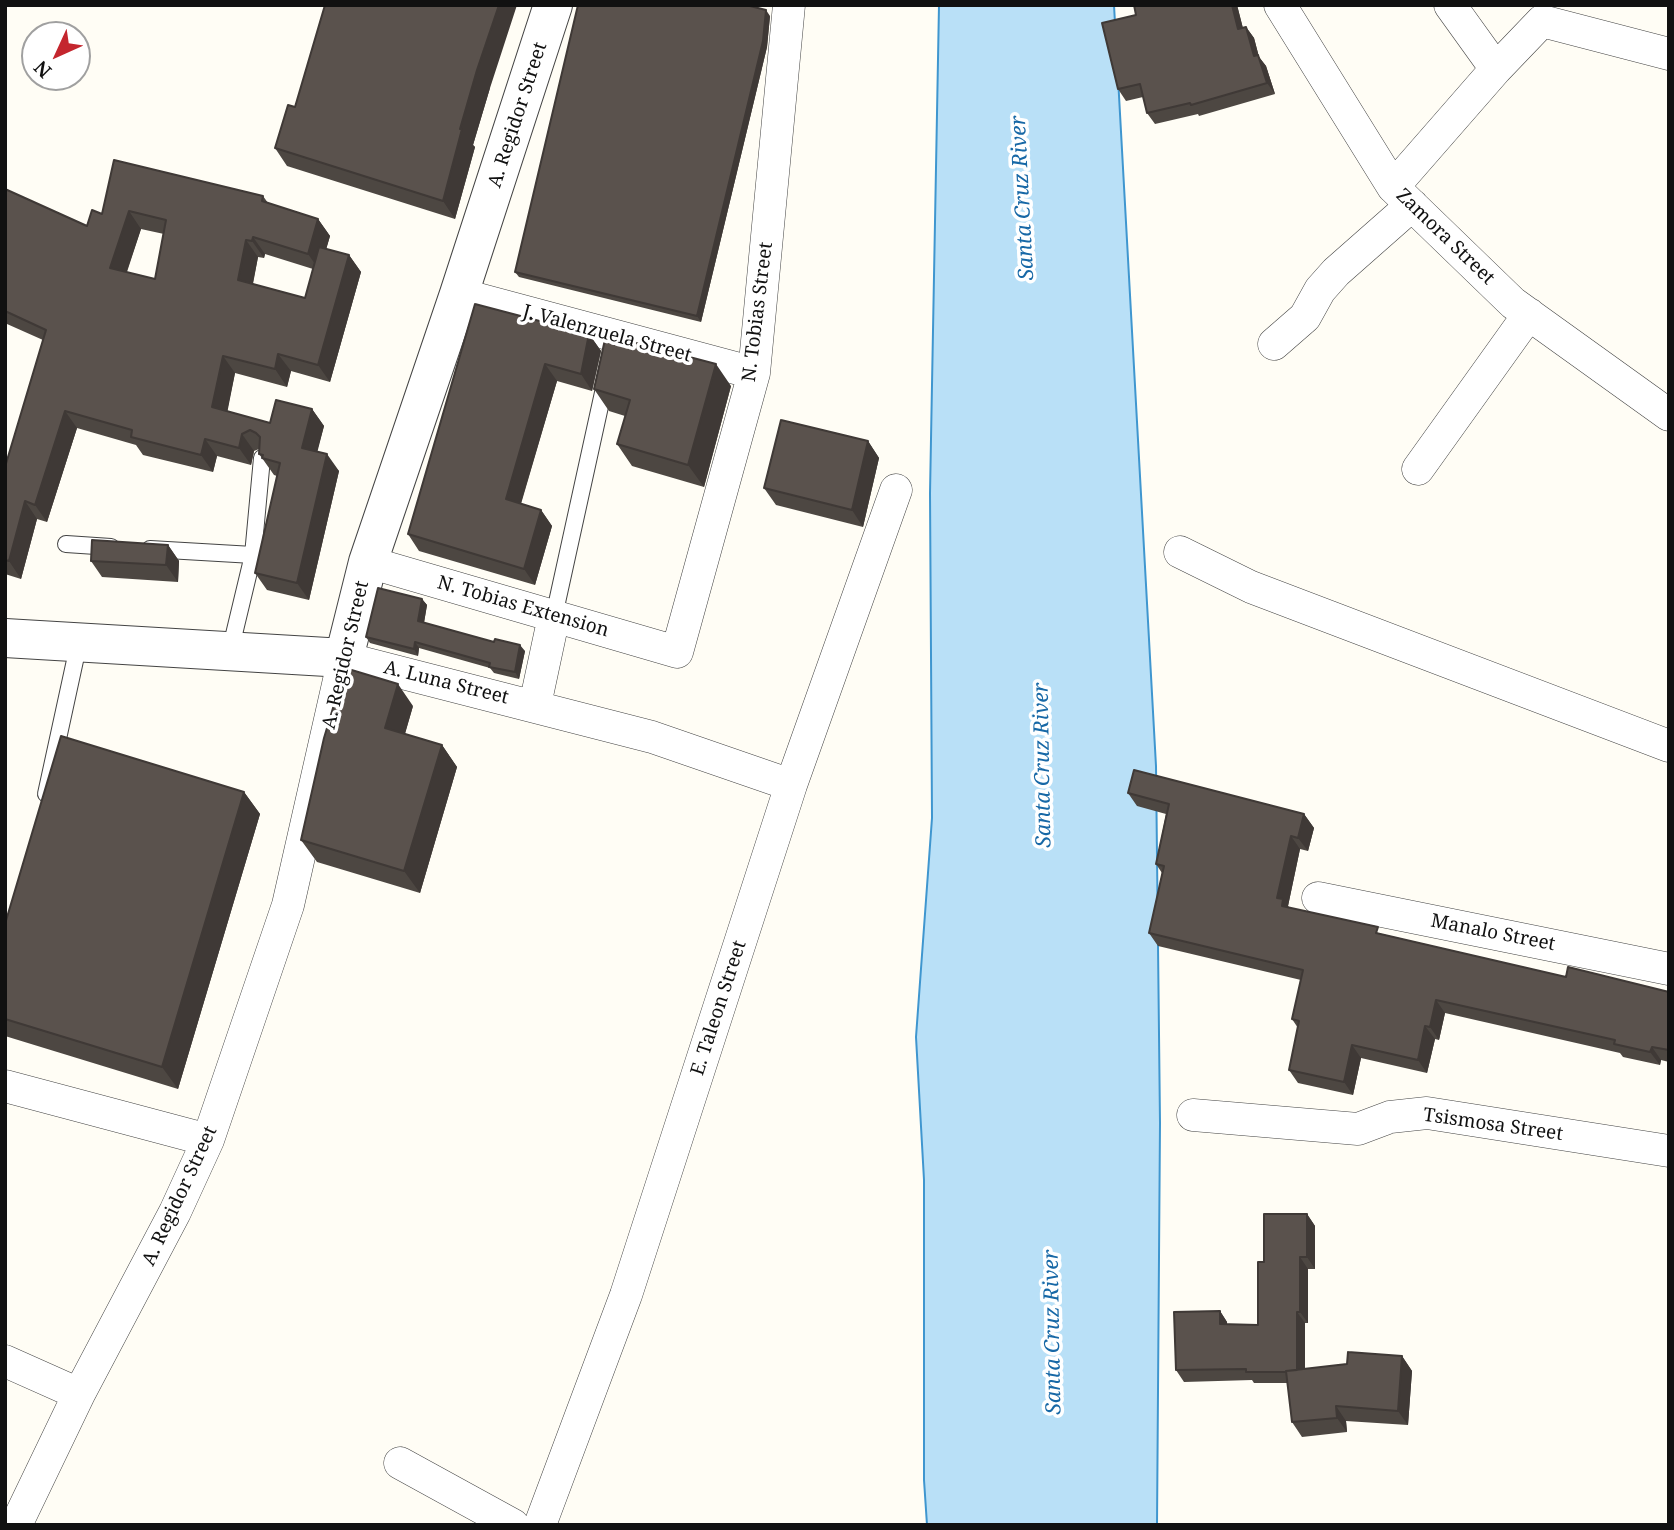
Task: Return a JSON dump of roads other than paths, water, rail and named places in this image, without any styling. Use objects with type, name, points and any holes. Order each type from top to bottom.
[{"type":"street","name":"A. Regidor Street","points":[[15,1512],[175,1212],[208,1140],[288,905],[368,562],[553,5]]},
{"type":"street","name":"N. Tobias Street","points":[[677,652],[754,373],[789,5]]},
{"type":"street","name":"Zamora Street","points":[[1280,5],[1402,196],[1513,303],[1669,415]]},
{"type":"street","points":[[1450,5],[1496,69]]},
{"type":"street","points":[[1274,344],[1305,317],[1320,289],[1402,196],[1496,69],[1545,13],[1669,54]]},
{"type":"street","name":"J. Valenzuela Street","points":[[459,294],[612,349],[754,373]]},
{"type":"street","points":[[1418,469],[1529,314]]},
{"type":"street","name":"E. Taleon Street","points":[[540,1525],[626,1295],[791,785],[896,490]]},
{"type":"street","points":[[1180,552],[1251,587],[1669,746]]},
{"type":"street","name":"N. Tobias Extension","points":[[368,562],[677,652]]},
{"type":"street","points":[[535,705],[554,616]]},
{"type":"street","name":"A. Luna Street","points":[[5,638],[344,658],[652,737],[791,785]]},
{"type":"street","name":"Manalo Street","points":[[1318,898],[1669,969]]},
{"type":"street","points":[[5,1086],[208,1140]]},
{"type":"street","name":"Tsismosa Street","points":[[1193,1115],[1358,1129],[1390,1117],[1427,1113],[1669,1151]]},
{"type":"street","points":[[5,1361],[79,1394]]},
{"type":"street","points":[[400,1463],[513,1525]]},
{"type":"lane","points":[[554,616],[612,349]]},
{"type":"lane","points":[[230,651],[253,555],[262,458]]},
{"type":"lane","points":[[66,544],[253,555]]},
{"type":"lane","points":[[43,804],[79,642]]},
{"type":"water","name":"Santa Cruz River","points":[[939,5],[1114,5],[1156,766],[1160,1123],[1157,1525],[927,1525],[924,1480],[924,1180],[916,1037],[932,818],[930,493]]}]
